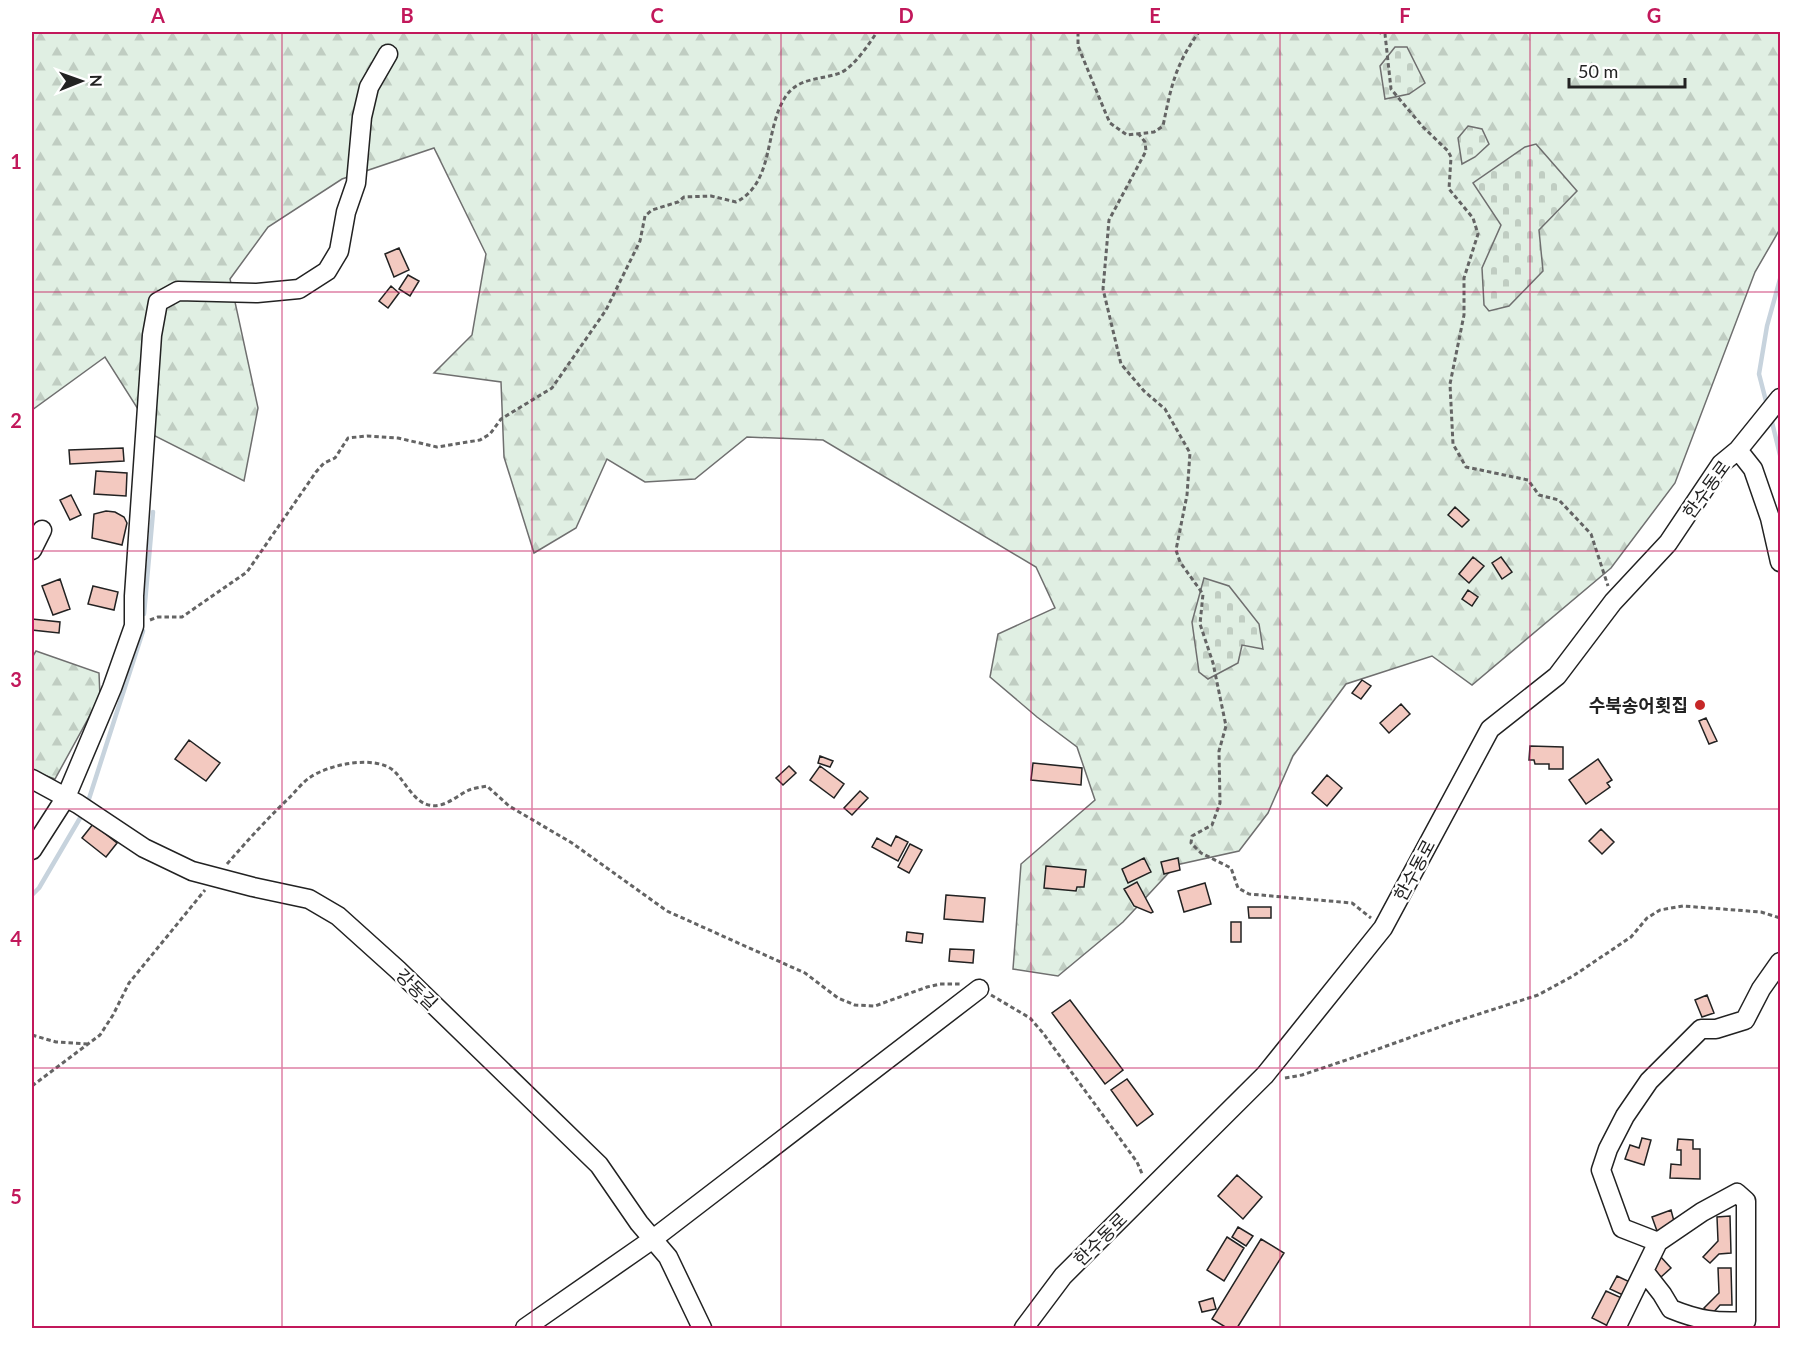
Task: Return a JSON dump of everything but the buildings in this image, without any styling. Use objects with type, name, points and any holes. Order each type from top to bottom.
[{"type":"street","points":[[32,850],[72,800],[134,626],[134,596],[152,335],[158,302],[178,291],[257,293],[299,289],[327,271],[339,251],[346,212],[356,183],[362,117],[369,87],[388,54]]},
{"type":"street","name":"한수동로","points":[[1024,1329],[1063,1276],[1256,1083],[1382,929],[1490,729],[1557,676],[1613,602],[1668,543],[1721,464],[1738,450],[1780,398]]},
{"type":"street","points":[[1738,450],[1753,469],[1770,518],[1780,562]]},
{"type":"street","points":[[32,550],[42,530]]},
{"type":"street","name":"강동길","points":[[32,779],[72,800],[144,848],[192,871],[309,899],[338,916],[398,970],[599,1165],[668,1257],[702,1329]]},
{"type":"street","points":[[1658,1242],[1622,1228],[1601,1170],[1608,1149],[1624,1116],[1648,1082],[1701,1029],[1716,1029],[1745,1020],[1761,989],[1780,962]]},
{"type":"street","points":[[525,1329],[653,1239],[979,989]]},
{"type":"street","points":[[1616,1329],[1644,1271],[1658,1242],[1702,1212],[1737,1193],[1746,1201],[1752,1325],[1696,1319],[1671,1310],[1644,1271]]},
{"type":"path","points":[[134,626],[158,617],[182,616],[247,572],[315,472],[324,463],[335,458],[348,438],[367,436],[398,438],[437,447],[480,440],[490,434],[501,418],[552,388],[606,310],[640,241],[645,216],[652,210],[678,202],[684,197],[711,196],[736,202],[745,197],[763,171],[772,128],[786,96],[800,83],[842,72],[865,50],[877,32]]},
{"type":"path","points":[[1078,32],[1078,46],[1110,123],[1127,135],[1154,132],[1163,126],[1171,84],[1186,50],[1199,32]]},
{"type":"path","points":[[1377,32],[1384,34],[1391,89],[1423,127],[1448,151],[1451,157],[1449,189],[1473,218],[1478,234],[1464,278],[1464,315],[1450,384],[1453,444],[1466,467],[1528,480],[1539,495],[1559,500],[1577,517],[1591,534],[1613,602]]},
{"type":"path","points":[[1138,133],[1145,141],[1146,151],[1109,220],[1103,289],[1121,364],[1144,391],[1165,409],[1190,453],[1187,495],[1176,550],[1180,562],[1203,594],[1200,624],[1213,663],[1226,726],[1219,752],[1220,803],[1212,825],[1192,836],[1191,843],[1201,853],[1231,868],[1238,888],[1249,894],[1352,903],[1382,929]]},
{"type":"path","points":[[32,1086],[100,1035],[129,983],[143,964],[215,878],[310,778],[324,771],[354,763],[379,762],[396,773],[414,796],[430,804],[440,805],[471,790],[487,786],[509,806],[572,843],[667,911],[805,973],[838,998],[855,1005],[875,1006],[940,984],[959,983],[979,989],[1030,1018],[1043,1033],[1137,1162],[1149,1190]]},
{"type":"path","points":[[1256,1083],[1302,1074],[1538,995],[1573,976],[1631,937],[1647,918],[1660,910],[1683,906],[1761,912],[1780,918]]},
{"type":"path","points":[[32,1035],[56,1042],[89,1044]]},
{"type":"green space","points":[[32,32],[1780,32],[1780,229],[1755,272],[1675,483],[1611,568],[1472,685],[1432,656],[1346,684],[1293,756],[1268,813],[1239,851],[1176,865],[1123,922],[1058,976],[1013,969],[1021,864],[1095,800],[1077,747],[990,677],[998,634],[1055,608],[1036,567],[823,440],[747,437],[695,479],[645,482],[607,459],[576,528],[534,553],[504,457],[501,382],[434,373],[472,335],[486,254],[434,148],[342,179],[268,227],[230,279],[258,408],[244,481],[155,436],[105,357],[32,410]]},
{"type":"green space","points":[[1395,47],[1407,47],[1425,83],[1409,94],[1385,99],[1380,66]]},
{"type":"green space","points":[[1468,126],[1482,129],[1489,144],[1475,157],[1462,164],[1458,138]]},
{"type":"green space","points":[[1536,144],[1577,191],[1539,230],[1543,271],[1509,306],[1489,311],[1484,305],[1482,268],[1501,225],[1473,183],[1525,147]]},
{"type":"green space","points":[[1204,578],[1229,586],[1259,624],[1263,649],[1242,645],[1238,663],[1208,679],[1199,672],[1192,622]]},
{"type":"green space","points":[[36,651],[99,673],[100,697],[55,779],[32,771],[32,658]]},
{"type":"waterway","points":[[1767,405],[1759,374],[1767,326],[1780,279]]},
{"type":"waterway","points":[[1771,418],[1780,455]]},
{"type":"waterway","points":[[144,614],[153,512]]},
{"type":"waterway","points":[[87,805],[143,631]]},
{"type":"waterway","points":[[32,895],[39,888],[83,813]]},
{"type":"place","name":"수북송어횟집","points":[[1700,705]]}]
